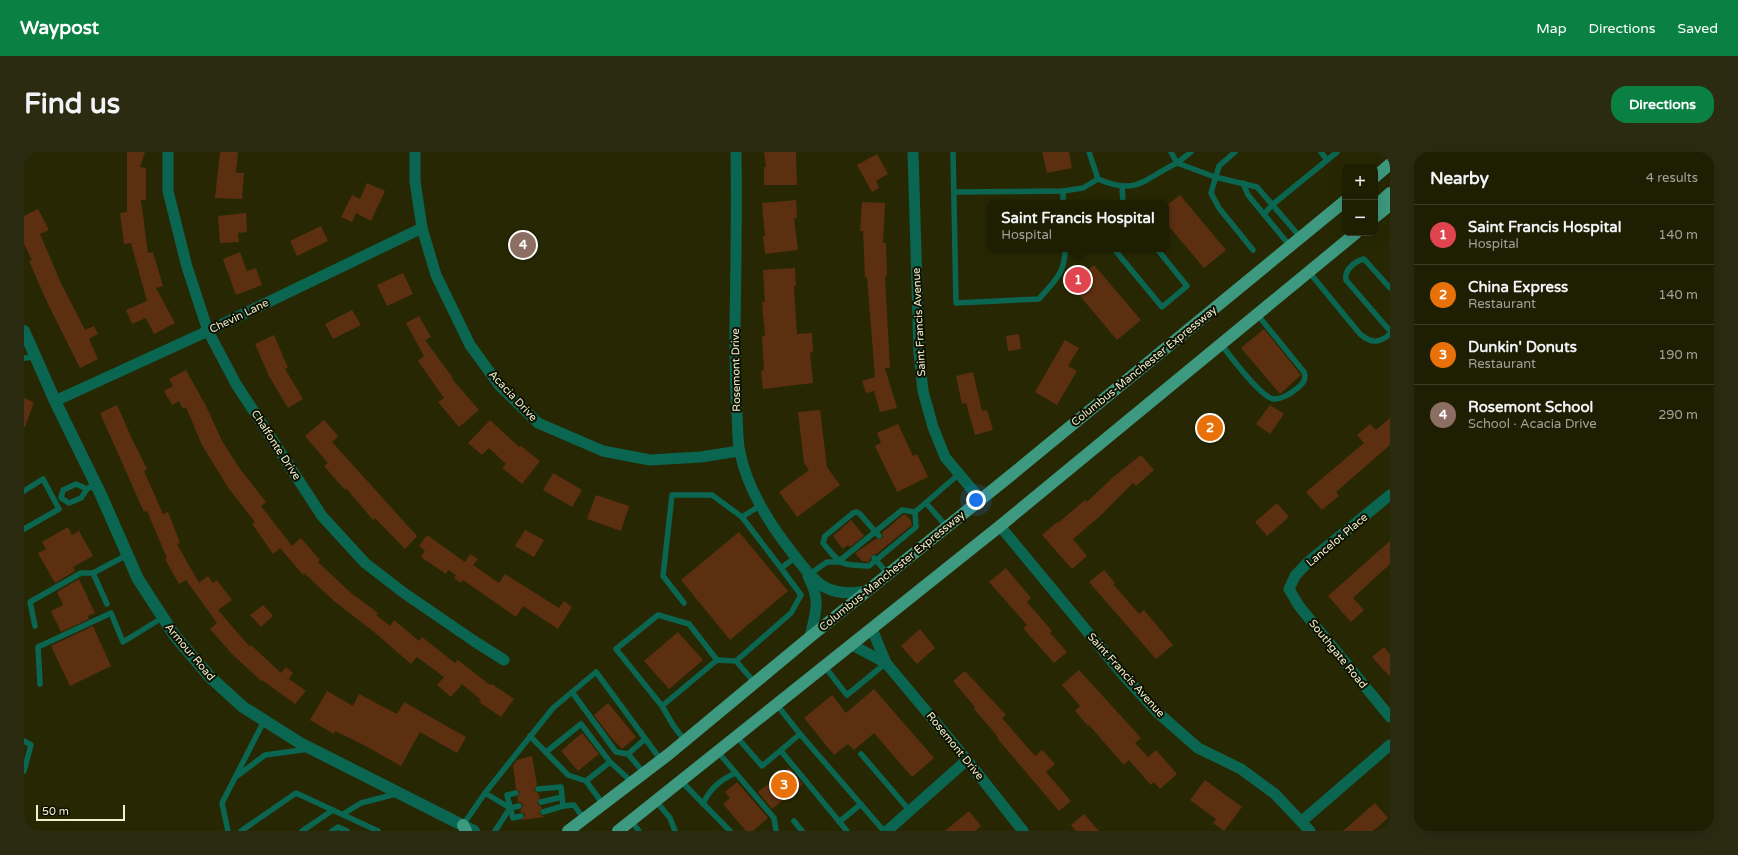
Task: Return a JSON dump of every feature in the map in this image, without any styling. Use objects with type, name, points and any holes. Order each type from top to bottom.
[{"type":"main road","points":[[1378,174],[1390,164]]},
{"type":"main road","points":[[1378,204],[1390,193]]},
{"type":"main road","name":"Columbus-Manchester Expressway","points":[[568,831],[661,761],[810,637],[1342,204]]},
{"type":"main road","points":[[1378,215],[1390,205]]},
{"type":"main road","points":[[618,831],[1000,526],[1352,236]]},
{"type":"street","name":"Chalfonte Drive","points":[[168,152],[168,191],[187,267],[208,331],[236,384],[322,516],[365,563],[404,593],[504,660]]},
{"type":"street","name":"Acacia Drive","points":[[415,152],[415,181],[422,228],[436,275],[470,345],[499,385],[538,423],[602,451],[650,460],[701,457],[739,451]]},
{"type":"street","name":"Rosemont Drive","points":[[736,152],[738,215],[734,366],[739,451],[747,478],[783,541],[808,572],[831,592],[851,594],[867,591]]},
{"type":"street","name":"Saint Francis Avenue","points":[[913,152],[918,354],[923,390],[933,427],[945,456],[980,499]]},
{"type":"street","name":"Chevin Lane","points":[[55,400],[208,331],[422,228]]},
{"type":"street","name":"Armour Road","points":[[24,332],[30,358],[55,400],[91,486],[128,555],[138,579],[174,636],[210,677],[243,707],[264,721],[312,749],[402,793],[465,828],[474,831]]},
{"type":"street","name":"Lancelot Place","points":[[1289,589],[1295,576],[1308,562],[1390,495]]},
{"type":"street","name":"Saint Francis Avenue","points":[[1000,526],[1124,676],[1157,712],[1198,748],[1247,773],[1274,794],[1302,821],[1310,831]]},
{"type":"street","name":"Rosemont Drive","points":[[808,572],[815,589],[817,600],[810,637]]},
{"type":"street","name":"Southgate Road","points":[[1289,589],[1299,606],[1390,717]]},
{"type":"street","name":"Rosemont Drive","points":[[872,629],[886,663],[967,760],[1023,831]]},
{"type":"street","name":"Rosemont Drive","points":[[852,645],[886,663]]},
{"type":"street","points":[[1302,821],[1390,745]]},
{"type":"street","points":[[886,831],[967,760]]},
{"type":"lane","points":[[953,152],[956,303],[1039,299],[1060,275],[1065,262],[1064,252]]},
{"type":"lane","points":[[1089,152],[1098,179],[1113,185],[1128,187],[1144,182],[1162,170],[1177,163],[1191,152]]},
{"type":"lane","points":[[1171,152],[1177,163],[1216,177],[1257,187],[1301,238]]},
{"type":"lane","points":[[1235,152],[1219,166],[1211,193],[1218,208],[1253,250]]},
{"type":"lane","points":[[1321,152],[1328,160]]},
{"type":"lane","points":[[1264,214],[1272,205],[1337,152]]},
{"type":"lane","points":[[954,192],[1063,191],[1083,188],[1098,179]]},
{"type":"lane","points":[[1242,183],[1248,195],[1290,247]]},
{"type":"lane","points":[[1122,186],[1123,200]]},
{"type":"lane","points":[[1063,191],[1063,200]]},
{"type":"lane","points":[[1116,252],[1162,307],[1187,286],[1159,252]]},
{"type":"lane","points":[[1390,288],[1364,259],[1360,260],[1348,269],[1345,276],[1346,280],[1390,331]]},
{"type":"lane","points":[[1309,272],[1368,341],[1378,341],[1390,334]]},
{"type":"lane","points":[[1220,344],[1255,385],[1268,397],[1274,399],[1282,398],[1301,385],[1305,376],[1304,372],[1256,314]]},
{"type":"lane","points":[[838,562],[863,546],[892,522],[902,510],[915,512],[959,474]]},
{"type":"lane","points":[[24,491],[43,479],[59,509],[24,529]]},
{"type":"lane","points":[[56,502],[61,498],[63,490],[76,484],[91,486]]},
{"type":"lane","points":[[61,498],[69,503],[81,498],[91,486]]},
{"type":"lane","points":[[662,706],[717,660],[736,661],[791,613],[802,595],[742,517],[712,495],[672,495],[662,576],[684,603]]},
{"type":"lane","points":[[926,503],[946,526]]},
{"type":"lane","points":[[742,517],[762,505]]},
{"type":"lane","points":[[838,562],[823,543],[823,540],[825,536],[853,513],[857,512],[860,514],[877,534]]},
{"type":"lane","points":[[808,572],[827,562],[838,562],[854,566],[869,566],[903,535],[916,527],[915,512]]},
{"type":"lane","points":[[34,626],[30,602],[81,573],[93,573],[128,555]]},
{"type":"lane","points":[[781,568],[796,558]]},
{"type":"lane","points":[[875,559],[888,574]]},
{"type":"lane","points":[[93,573],[106,604]]},
{"type":"lane","points":[[40,684],[38,647],[111,613],[123,642],[162,618]]},
{"type":"lane","points":[[685,741],[672,725],[662,706],[616,649],[658,616],[689,624],[717,660]]},
{"type":"lane","points":[[736,661],[755,683]]},
{"type":"lane","points":[[825,667],[847,695],[886,663]]},
{"type":"lane","points":[[465,828],[485,793],[553,708],[596,672],[661,761]]},
{"type":"lane","points":[[572,692],[616,752],[628,754],[644,773]]},
{"type":"lane","points":[[777,705],[800,734],[886,831]]},
{"type":"lane","points":[[228,831],[222,803],[264,721]]},
{"type":"lane","points":[[546,752],[581,724],[610,762],[632,782]]},
{"type":"lane","points":[[737,737],[762,766],[800,734]]},
{"type":"lane","points":[[530,736],[568,775],[586,781],[603,804]]},
{"type":"lane","points":[[628,754],[646,740]]},
{"type":"lane","points":[[24,741],[31,745],[24,771]]},
{"type":"lane","points":[[235,778],[265,755],[312,749]]},
{"type":"lane","points":[[781,751],[847,831]]},
{"type":"lane","points":[[718,752],[774,818],[776,831]]},
{"type":"lane","points":[[862,754],[910,811]]},
{"type":"lane","points":[[586,781],[610,762]]},
{"type":"lane","points":[[703,804],[708,793],[728,776],[736,773]]},
{"type":"lane","points":[[681,781],[730,831]]},
{"type":"lane","points":[[538,790],[561,787],[563,806]]},
{"type":"lane","points":[[241,831],[296,793],[378,831]]},
{"type":"lane","points":[[343,814],[361,803],[402,793]]},
{"type":"lane","points":[[485,793],[510,808],[519,806]]},
{"type":"lane","points":[[516,793],[507,795],[513,818],[521,816]]},
{"type":"lane","points":[[540,802],[562,797]]},
{"type":"lane","points":[[656,801],[670,818],[675,831]]},
{"type":"lane","points":[[839,822],[861,804]]},
{"type":"lane","points":[[543,812],[563,806],[574,805],[584,819]]},
{"type":"lane","points":[[495,831],[510,808]]},
{"type":"lane","points":[[302,831],[333,810]]},
{"type":"lane","points":[[631,821],[639,831]]},
{"type":"lane","points":[[794,821],[802,831]]},
{"type":"lane","points":[[332,831],[338,827],[347,831]]},
{"type":"building","points":[[127,152],[145,152],[140,167],[146,168],[146,200],[141,200],[148,253],[153,252],[163,286],[156,288],[175,323],[154,334],[146,318],[132,324],[126,310],[147,301],[131,243],[124,244],[120,213],[127,212]]},
{"type":"building","points":[[220,152],[238,152],[236,173],[244,173],[242,199],[215,198]]},
{"type":"building","points":[[764,152],[796,152],[797,185],[764,185],[764,167],[766,167]]},
{"type":"building","points":[[1042,152],[1069,152],[1072,168],[1047,173]]},
{"type":"building","points":[[877,154],[888,174],[876,181],[879,188],[872,192],[857,165]]},
{"type":"building","points":[[367,183],[385,191],[371,221],[356,213],[352,222],[341,217],[352,195],[360,199]]},
{"type":"building","points":[[1180,195],[1226,250],[1204,268],[1169,227],[1169,204]]},
{"type":"building","points":[[796,200],[797,218],[794,218],[798,250],[765,254],[762,203]]},
{"type":"building","points":[[862,202],[885,203],[883,243],[886,243],[887,276],[885,277],[890,368],[885,368],[897,408],[880,412],[874,391],[866,393],[862,381],[875,377],[867,277],[865,277],[863,231],[860,231]]},
{"type":"building","points":[[38,209],[49,230],[40,234],[60,281],[85,330],[94,326],[98,334],[89,339],[98,359],[80,368],[47,302],[29,261],[32,260],[24,244],[24,216]]},
{"type":"building","points":[[246,213],[247,232],[238,233],[239,242],[220,243],[218,216]]},
{"type":"building","points":[[321,226],[328,241],[297,256],[290,241]]},
{"type":"building","points":[[240,252],[247,271],[256,268],[262,285],[236,295],[223,259]]},
{"type":"building","points":[[1094,265],[1141,320],[1117,340],[1070,284]]},
{"type":"building","points":[[795,268],[796,286],[794,286],[797,334],[812,333],[813,352],[810,353],[813,383],[763,389],[761,371],[764,370],[762,336],[765,336],[762,302],[765,302],[763,270]]},
{"type":"building","points":[[403,273],[413,294],[387,306],[377,285]]},
{"type":"building","points":[[352,310],[361,325],[333,339],[325,324]]},
{"type":"building","points":[[419,316],[431,337],[425,340],[453,378],[452,379],[479,410],[459,427],[438,402],[444,398],[418,361],[424,356],[406,323]]},
{"type":"building","points":[[1264,329],[1301,375],[1280,394],[1241,348]]},
{"type":"building","points":[[1019,334],[1021,349],[1008,351],[1006,336]]},
{"type":"building","points":[[274,335],[288,368],[285,369],[303,399],[288,408],[269,376],[255,344]]},
{"type":"building","points":[[1065,340],[1079,348],[1068,366],[1077,371],[1057,405],[1035,392]]},
{"type":"building","points":[[186,370],[206,406],[222,441],[240,469],[266,502],[261,506],[292,546],[301,538],[320,560],[318,562],[351,593],[378,613],[376,615],[390,626],[394,620],[419,641],[422,637],[455,663],[458,660],[490,685],[492,684],[514,699],[501,717],[479,702],[481,700],[462,684],[451,697],[437,685],[444,677],[417,657],[411,664],[374,632],[334,601],[304,573],[303,575],[280,548],[273,554],[252,524],[255,522],[229,489],[202,445],[186,407],[183,409],[179,401],[172,405],[164,391],[173,386],[169,379]]},
{"type":"building","points":[[973,372],[982,411],[987,410],[993,430],[975,435],[966,403],[962,404],[956,376]]},
{"type":"building","points":[[24,398],[34,402],[25,427],[24,427]]},
{"type":"building","points":[[117,405],[147,469],[144,471],[163,514],[168,512],[180,543],[177,544],[199,583],[208,576],[213,583],[217,580],[232,600],[218,610],[250,647],[251,645],[281,673],[286,667],[293,673],[289,679],[306,691],[295,704],[262,680],[261,681],[232,654],[210,629],[217,623],[186,580],[179,584],[165,559],[167,558],[147,511],[144,512],[100,413]]},
{"type":"building","points":[[1270,405],[1284,414],[1270,434],[1256,424]]},
{"type":"building","points":[[820,410],[827,467],[840,485],[797,517],[779,492],[809,470],[804,463],[798,412]]},
{"type":"building","points":[[1209,412],[1225,432],[1211,443],[1195,424]]},
{"type":"building","points":[[1390,418],[1390,445],[1336,492],[1339,496],[1322,510],[1306,492],[1364,443],[1357,435],[1370,424],[1376,430]]},
{"type":"building","points":[[324,420],[338,436],[332,442],[417,536],[405,549],[375,518],[373,520],[346,488],[345,490],[324,466],[328,463],[305,436]]},
{"type":"building","points":[[490,420],[519,447],[521,446],[540,461],[522,484],[502,468],[506,464],[489,448],[482,455],[468,443]]},
{"type":"building","points":[[898,424],[913,456],[917,454],[928,477],[897,492],[875,446],[881,443],[877,433]]},
{"type":"building","points":[[1141,455],[1154,470],[1136,486],[1133,483],[1099,517],[1073,539],[1087,556],[1072,569],[1042,535],[1085,500],[1087,502],[1112,478]]},
{"type":"building","points":[[553,473],[582,490],[572,507],[543,490]]},
{"type":"building","points":[[596,495],[629,506],[621,531],[587,519]]},
{"type":"building","points":[[1277,503],[1289,517],[1267,536],[1255,522]]},
{"type":"building","points":[[903,515],[906,515],[911,521],[912,525],[876,554],[872,555],[868,562],[862,561],[855,553],[876,539],[881,539],[883,537],[882,533]]},
{"type":"building","points":[[851,520],[864,536],[850,547],[848,545],[843,549],[833,536]]},
{"type":"building","points":[[68,527],[72,535],[79,531],[93,556],[73,567],[75,571],[55,583],[38,553],[46,549],[42,542]]},
{"type":"building","points":[[525,530],[544,540],[534,557],[515,546]]},
{"type":"building","points":[[739,532],[788,591],[730,640],[681,580]]},
{"type":"building","points":[[427,535],[465,562],[470,554],[478,559],[473,565],[499,583],[505,574],[559,608],[564,601],[572,607],[558,629],[523,606],[516,617],[463,580],[461,583],[454,578],[456,575],[448,570],[446,574],[421,557],[425,551],[419,546]]},
{"type":"building","points":[[1390,541],[1390,564],[1353,598],[1364,610],[1351,622],[1328,596]]},
{"type":"building","points":[[1006,568],[1031,598],[1027,602],[1052,631],[1050,633],[1067,652],[1054,663],[1023,628],[1027,625],[989,582]]},
{"type":"building","points":[[1104,570],[1115,583],[1113,584],[1139,614],[1144,610],[1173,645],[1156,659],[1089,582]]},
{"type":"building","points":[[79,579],[95,613],[88,616],[89,619],[61,632],[51,611],[63,605],[57,592]]},
{"type":"building","points":[[263,605],[273,616],[261,627],[250,615]]},
{"type":"building","points":[[93,626],[111,666],[70,686],[51,646]]},
{"type":"building","points":[[920,629],[935,648],[917,664],[901,646]]},
{"type":"building","points":[[678,632],[703,660],[669,689],[644,661]]},
{"type":"building","points":[[1384,647],[1390,654],[1390,677],[1372,657]]},
{"type":"building","points":[[1079,670],[1141,738],[1135,743],[1148,757],[1156,750],[1177,774],[1160,789],[1154,782],[1151,785],[1129,760],[1124,765],[1075,711],[1080,706],[1062,685]]},
{"type":"building","points":[[965,671],[1006,715],[1002,718],[1035,756],[1042,750],[1055,764],[1046,772],[1071,801],[1059,811],[997,738],[998,737],[974,709],[975,707],[953,681]]},
{"type":"building","points":[[874,689],[934,758],[912,777],[874,733],[854,750],[848,744],[834,755],[804,718],[832,695],[846,713]]},
{"type":"building","points":[[327,691],[353,706],[359,694],[397,714],[404,702],[466,737],[457,753],[420,732],[401,766],[364,745],[335,731],[334,734],[310,720]]},
{"type":"building","points":[[608,703],[636,737],[622,749],[594,715]]},
{"type":"building","points":[[582,733],[599,754],[578,771],[561,751]]},
{"type":"building","points":[[532,756],[537,785],[534,790],[538,793],[540,798],[537,803],[542,808],[539,813],[544,817],[522,820],[525,815],[524,813],[520,812],[523,805],[522,803],[518,802],[517,797],[520,792],[516,789],[513,765],[517,760]]},
{"type":"building","points":[[789,768],[803,784],[772,809],[758,792]]},
{"type":"building","points":[[1205,780],[1242,807],[1224,831],[1213,823],[1216,819],[1190,800]]},
{"type":"building","points":[[737,782],[768,818],[753,831],[746,831],[723,804],[730,798],[725,792]]},
{"type":"building","points":[[1375,803],[1388,818],[1373,831],[1343,831]]},
{"type":"building","points":[[969,811],[981,826],[975,831],[945,831]]},
{"type":"building","points":[[1084,814],[1099,831],[1076,831],[1071,825]]},
{"type":"place","name":"Rosemont School","points":[[523,245]]},
{"type":"place","name":"Saint Francis Hospital","points":[[1078,280]]},
{"type":"place","name":"China Express","points":[[1210,428]]},
{"type":"place","name":"Dunkin' Donuts","points":[[784,785]]}]
